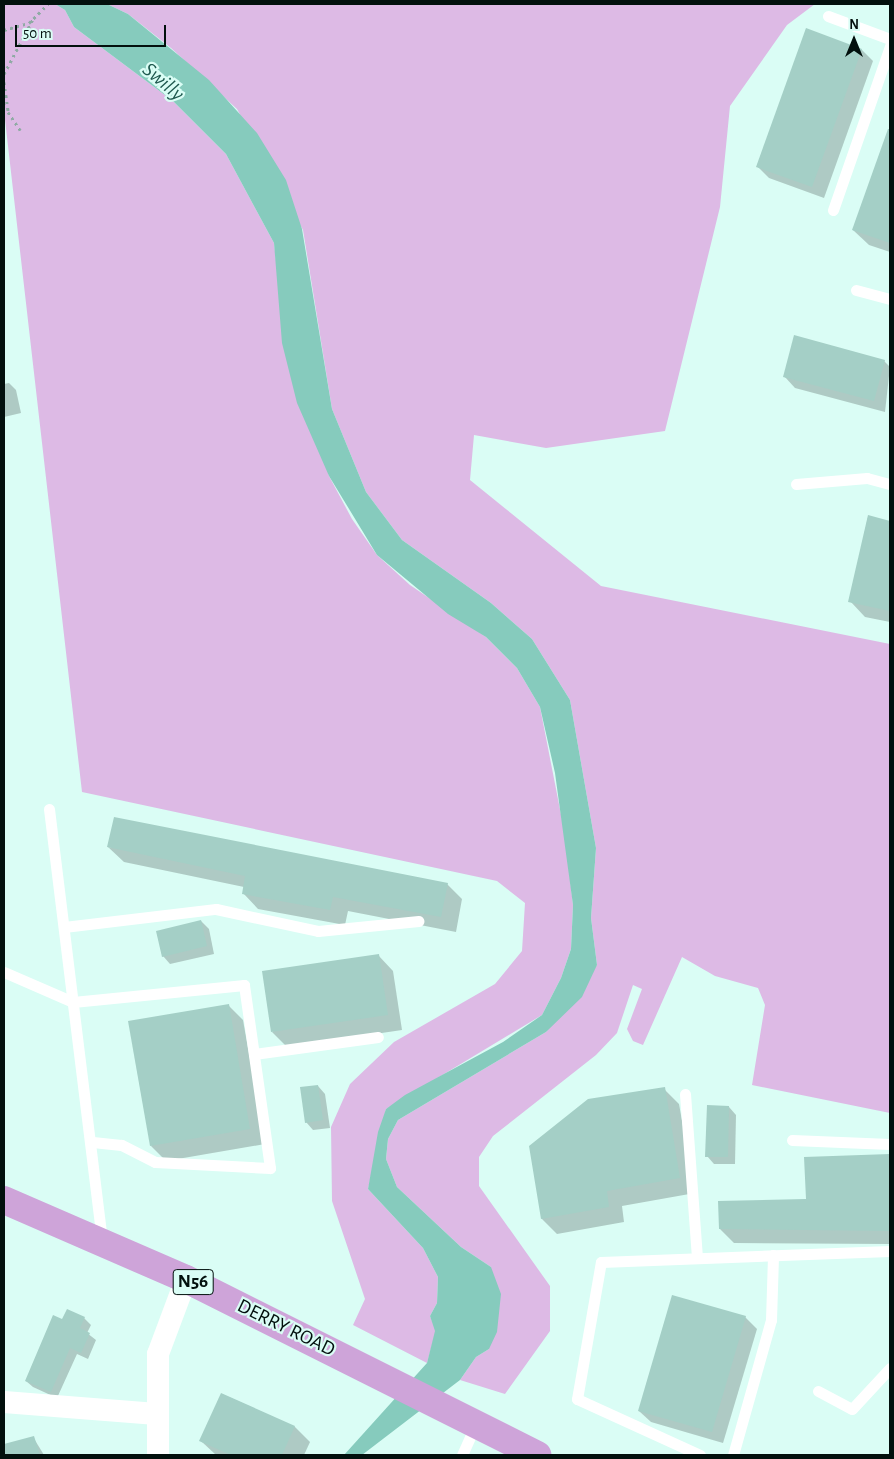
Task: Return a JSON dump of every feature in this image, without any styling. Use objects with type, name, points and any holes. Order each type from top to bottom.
[{"type":"main road","name":"DERRY ROAD","points":[[4,1200],[186,1279],[451,1410],[537,1455]]},
{"type":"street","points":[[158,1455],[158,1354],[186,1279]]},
{"type":"street","points":[[4,1402],[157,1414]]},
{"type":"lane","points":[[828,16],[890,39]]},
{"type":"lane","points":[[833,210],[890,46]]},
{"type":"lane","points":[[856,290],[890,299]]},
{"type":"lane","points":[[796,484],[867,478],[890,484]]},
{"type":"lane","points":[[49,809],[103,1243]]},
{"type":"lane","points":[[64,927],[216,909],[318,930],[419,921]]},
{"type":"lane","points":[[4,972],[73,1002],[244,985],[270,1168],[155,1162],[121,1145],[90,1142]]},
{"type":"lane","points":[[254,1054],[378,1037]]},
{"type":"lane","points":[[685,1094],[696,1258]]},
{"type":"lane","points":[[792,1140],[890,1144]]},
{"type":"lane","points":[[700,1455],[577,1400],[601,1262],[890,1251]]},
{"type":"lane","points":[[733,1455],[771,1320],[773,1255]]},
{"type":"lane","points":[[818,1391],[852,1408],[890,1368]]},
{"type":"lane","points":[[462,1455],[476,1424]]},
{"type":"path","points":[[4,74],[33,19],[48,4]]},
{"type":"path","points":[[4,30],[33,19]]},
{"type":"path","points":[[4,82],[8,112],[20,130]]},
{"type":"shaded area","points":[[4,4],[55,4],[65,10],[74,27],[173,101],[226,154],[274,243],[279,286],[329,476],[352,519],[377,555],[410,585],[486,637],[517,668],[540,707],[565,835],[573,905],[571,949],[561,978],[542,1015],[386,1109],[368,1189],[423,1248],[438,1277],[437,1303],[430,1316],[436,1331],[427,1363],[353,1325],[365,1299],[332,1201],[331,1127],[350,1084],[394,1042],[495,984],[522,951],[525,903],[497,881],[82,792],[4,111]]},
{"type":"shaded area","points":[[107,4],[815,4],[787,25],[730,106],[720,207],[665,431],[546,448],[474,435],[470,480],[601,586],[890,644],[890,1113],[752,1085],[765,1005],[758,988],[715,976],[682,957],[643,1045],[633,1041],[627,1029],[642,989],[633,985],[617,1033],[596,1055],[493,1136],[479,1157],[479,1186],[550,1286],[550,1331],[505,1394],[460,1380],[476,1357],[489,1349],[491,1267],[461,1247],[397,1187],[386,1159],[388,1139],[398,1120],[546,1032],[597,965],[591,918],[596,848],[570,700],[532,639],[491,603],[402,540],[366,492],[332,409],[303,230],[237,109],[171,48],[128,14]]},
{"type":"water","name":"Swilly","points":[[55,4],[107,4],[128,14],[209,80],[257,133],[286,180],[302,229],[332,409],[366,492],[402,540],[491,603],[532,639],[570,700],[596,848],[591,918],[597,965],[582,997],[546,1032],[398,1120],[388,1139],[386,1159],[397,1187],[461,1247],[491,1267],[501,1294],[497,1332],[489,1349],[476,1357],[460,1380],[362,1455],[344,1455],[427,1363],[435,1331],[430,1316],[437,1303],[438,1277],[423,1248],[368,1189],[378,1132],[386,1109],[405,1095],[503,1042],[542,1015],[561,978],[571,949],[573,905],[555,773],[540,707],[517,668],[486,637],[448,614],[377,555],[329,476],[297,403],[282,343],[274,243],[226,154],[173,101],[74,27],[65,10]]},
{"type":"building","points":[[806,28],[862,49],[812,187],[756,167]]},
{"type":"building","points":[[888,129],[890,129],[890,243],[852,230]]},
{"type":"building","points":[[794,335],[885,360],[874,401],[783,377]]},
{"type":"building","points":[[868,515],[890,521],[890,611],[848,602]]},
{"type":"building","points":[[114,817],[448,883],[441,917],[333,897],[330,910],[242,894],[245,876],[107,847]]},
{"type":"building","points":[[201,920],[207,946],[162,957],[156,931]]},
{"type":"building","points":[[379,954],[388,1015],[271,1032],[262,971]]},
{"type":"building","points":[[229,1004],[250,1129],[150,1146],[128,1021]]},
{"type":"building","points":[[318,1085],[323,1120],[305,1123],[300,1087]]},
{"type":"building","points":[[665,1087],[680,1178],[607,1191],[609,1207],[541,1219],[529,1146],[588,1099]]},
{"type":"building","points":[[707,1105],[729,1106],[728,1157],[705,1157]]},
{"type":"building","points":[[890,1154],[890,1231],[719,1229],[718,1201],[806,1199],[804,1157]]},
{"type":"building","points":[[672,1295],[746,1316],[712,1432],[638,1411]]},
{"type":"building","points":[[67,1309],[85,1317],[80,1328],[90,1333],[81,1353],[70,1348],[51,1392],[25,1381],[53,1315],[62,1319]]},
{"type":"building","points":[[221,1393],[295,1426],[282,1455],[231,1455],[199,1441]]},
{"type":"building","points":[[34,1436],[40,1455],[4,1455],[4,1444]]}]
